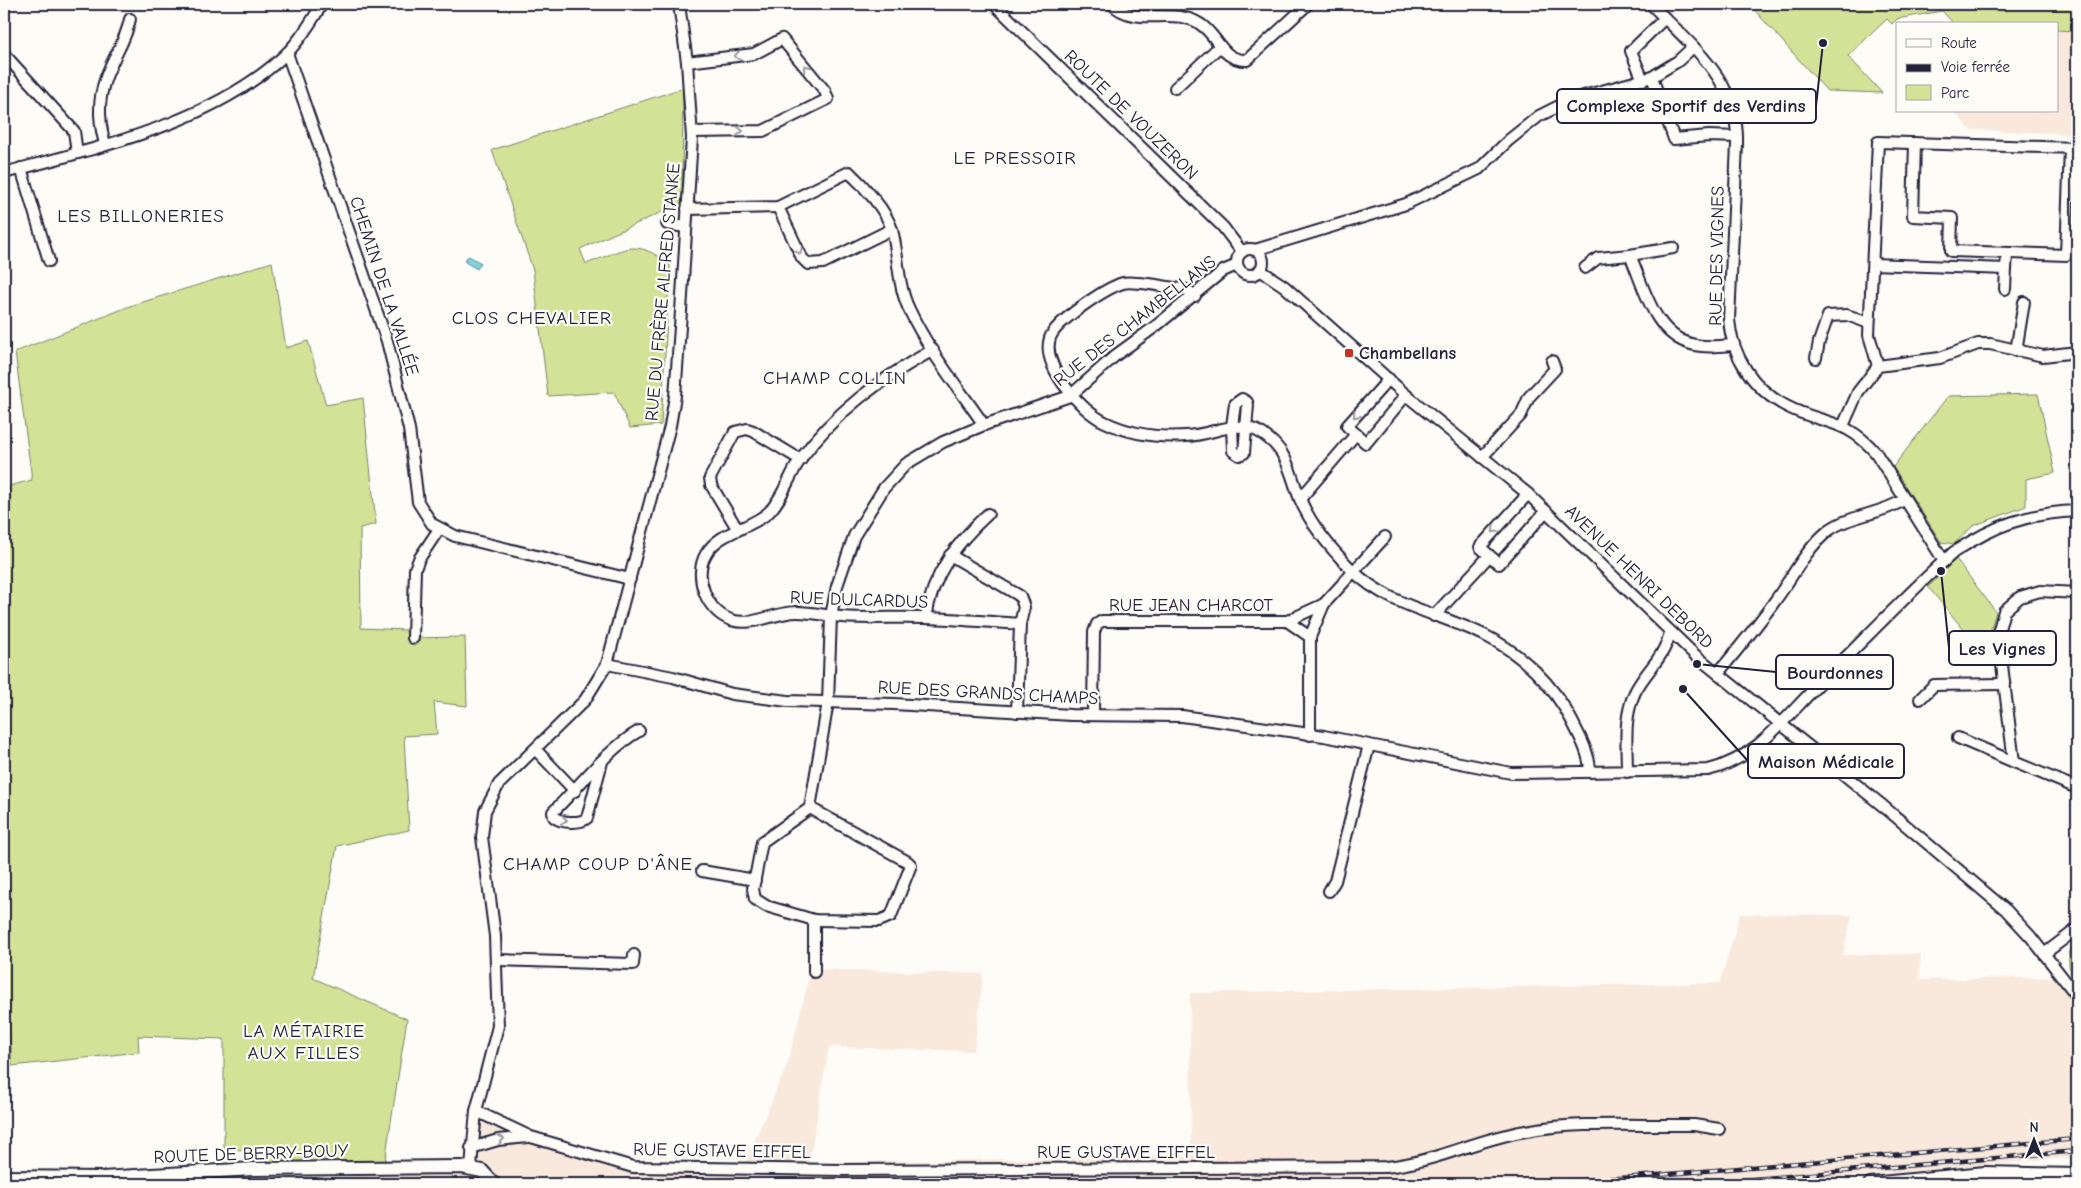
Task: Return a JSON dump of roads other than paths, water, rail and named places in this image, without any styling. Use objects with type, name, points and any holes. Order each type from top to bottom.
[{"type":"main road","name":"ROUTE DE BERRY-BOUY","points":[[4,1177],[111,1178],[327,1167],[471,1167]]},
{"type":"main road","points":[[471,1167],[482,1171],[494,1184]]},
{"type":"main road","points":[[1870,1184],[2002,1172],[2077,1175]]},
{"type":"main road","points":[[1916,1180],[2062,1184]]},
{"type":"street","points":[[4,173],[77,153],[182,119],[213,104],[247,84],[287,53],[304,32],[322,4]]},
{"type":"street","name":"RUE DU FRÈRE ALFRED STANKE","points":[[471,1167],[476,1111],[498,1026],[497,960],[482,837],[485,811],[499,784],[585,700],[607,664],[670,426],[675,396],[692,132],[687,62],[679,4]]},
{"type":"street","name":"ROUTE DE VOUZERON","points":[[994,4],[1223,227],[1242,252]]},
{"type":"street","points":[[1112,4],[1129,15],[1185,18],[1201,24],[1220,46],[1236,60],[1247,60],[1308,4]]},
{"type":"street","name":"RUE DES VIGNES","points":[[1651,4],[1717,74],[1730,96],[1736,116],[1737,137],[1729,310],[1730,329],[1734,346],[1747,372],[1767,394],[1786,406],[1843,426],[1864,439],[1876,453],[1944,561]]},
{"type":"street","points":[[1665,18],[1631,51],[1647,78],[1674,139],[1709,136],[1737,137]]},
{"type":"street","points":[[105,144],[98,107],[109,68],[128,31],[130,19]]},
{"type":"street","points":[[687,62],[754,54],[782,39],[825,91],[828,99],[763,130],[692,132]]},
{"type":"street","points":[[1175,88],[1220,46]]},
{"type":"street","points":[[1255,250],[1261,255],[1263,263],[1255,275],[1247,275],[1241,272],[1237,265],[1238,257],[1247,249],[1255,250],[1406,204],[1479,169],[1509,140],[1536,118],[1560,105],[1647,78],[1678,61],[1693,47]]},
{"type":"street","name":"CHEMIN DE LA VALLÉE","points":[[287,53],[387,341],[409,429],[418,502],[424,514],[439,529],[455,536],[630,579]]},
{"type":"street","points":[[4,54],[74,131],[77,153]]},
{"type":"street","points":[[1878,366],[1868,336],[1878,142],[2074,148],[2066,255],[1951,251]]},
{"type":"street","points":[[1916,143],[1913,216],[1952,218],[1950,267]]},
{"type":"street","points":[[21,168],[49,261]]},
{"type":"street","points":[[687,209],[778,207],[849,172],[881,208],[892,229],[904,295],[909,308],[933,350],[984,425]]},
{"type":"street","points":[[778,207],[802,258],[808,264],[823,263],[892,229]]},
{"type":"street","points":[[667,224],[685,227]]},
{"type":"street","points":[[1586,268],[1598,258],[1673,248]]},
{"type":"street","points":[[2005,289],[2007,253]]},
{"type":"street","points":[[1630,255],[1657,318],[1669,332],[1681,341],[1693,345],[1734,346]]},
{"type":"street","points":[[1873,264],[2006,269]]},
{"type":"street","name":"RUE DES CHAMBELLANS","points":[[810,808],[828,702],[831,616],[837,586],[854,536],[884,488],[906,464],[925,452],[984,425],[1070,396],[1116,355],[1195,296],[1223,271],[1237,265]]},
{"type":"street","name":"AVENUE HENRI DEBORD","points":[[1260,270],[1284,286],[1406,395],[1528,494],[1670,633],[1876,800],[2006,910],[2077,996]]},
{"type":"street","points":[[1195,296],[1187,290],[1125,282],[1077,310],[1054,330],[1050,339],[1049,349],[1057,372],[1070,396],[1102,421],[1121,429],[1144,434],[1188,436],[1232,426],[1248,427],[1268,437],[1282,451],[1292,471],[1300,499],[1314,526],[1353,571],[1372,587],[1402,604],[1482,634],[1503,646],[1536,672],[1569,714],[1583,744],[1590,764],[1590,772]]},
{"type":"street","points":[[2016,351],[2024,302]]},
{"type":"street","points":[[1816,358],[1819,342],[1828,316],[1847,315],[1869,323]]},
{"type":"street","points":[[1843,426],[1858,392],[1878,366],[1933,360],[1978,344],[1990,344],[2043,356],[2077,352]]},
{"type":"street","name":"RUE DULCARDUS","points":[[933,350],[894,372],[862,395],[834,421],[801,460],[768,513],[717,542],[706,553],[701,567],[703,589],[717,611],[730,620],[742,622],[782,613],[797,612],[831,616],[926,618],[1020,624]]},
{"type":"street","points":[[1482,458],[1520,415],[1529,397],[1555,368],[1552,361]]},
{"type":"street","points":[[1389,379],[1347,426],[1366,443],[1406,395]]},
{"type":"street","points":[[1242,400],[1248,405],[1248,427],[1244,453],[1239,455],[1233,451],[1232,426],[1235,404],[1242,400]]},
{"type":"street","points":[[738,530],[711,484],[710,478],[736,432],[747,429],[753,431],[801,460]]},
{"type":"street","points":[[1300,499],[1356,434]]},
{"type":"street","points":[[1528,494],[1480,547],[1489,556],[1499,564],[1546,511]]},
{"type":"street","points":[[1718,673],[1777,599],[1812,546],[1827,532],[1845,522],[1885,510],[1905,499]]},
{"type":"street","name":"RUE DES GRANDS CHAMPS","points":[[607,664],[673,677],[732,694],[788,701],[894,704],[1017,712],[1182,716],[1369,745],[1510,773],[1696,771],[1722,767],[1750,752],[1944,561],[1978,536],[2013,520],[2038,514],[2077,511]]},
{"type":"street","points":[[926,618],[929,599],[950,554],[964,535],[988,514]]},
{"type":"street","points":[[413,638],[414,569],[418,558],[439,529]]},
{"type":"street","name":"RUE JEAN CHARCOT","points":[[1310,735],[1310,637],[1324,604],[1385,537]]},
{"type":"street","points":[[950,554],[1020,596],[1024,607],[1020,624],[1017,712]]},
{"type":"street","points":[[1434,616],[1489,556]]},
{"type":"street","points":[[2014,762],[1998,633],[2004,611],[2020,598],[2040,591],[2077,593]]},
{"type":"street","name":"RUE JEAN CHARCOT","points":[[1093,714],[1094,632],[1097,624],[1102,621],[1287,621],[1324,604]]},
{"type":"street","name":"RUE JEAN CHARCOT","points":[[1287,621],[1310,637]]},
{"type":"street","points":[[1626,772],[1625,735],[1632,702],[1636,691],[1662,653],[1670,633]]},
{"type":"street","points":[[1920,700],[1934,685],[2003,684]]},
{"type":"street","points":[[593,780],[575,790],[553,812],[554,817],[558,820],[583,822],[587,818],[593,780],[602,762],[623,741],[639,731]]},
{"type":"street","points":[[1958,738],[2077,788]]},
{"type":"street","points":[[1329,892],[1335,881],[1369,745]]},
{"type":"street","points":[[535,749],[575,790]]},
{"type":"street","points":[[810,808],[911,865],[894,911],[888,919],[879,921],[814,920],[758,902],[754,895],[755,880],[762,842],[810,808]]},
{"type":"street","points":[[702,871],[755,880]]},
{"type":"street","points":[[814,920],[814,972]]},
{"type":"street","points":[[2044,954],[2077,928]]},
{"type":"street","points":[[497,960],[633,964],[634,955]]},
{"type":"street","name":"RUE GUSTAVE EIFFEL","points":[[476,1111],[531,1137],[633,1167],[842,1170],[1210,1169],[1403,1165],[1431,1160],[1510,1134],[1554,1127],[1694,1125],[1719,1129]]},
{"type":"street","name":"RUE GUSTAVE EIFFEL","points":[[472,1148],[498,1140],[531,1137]]},
{"type":"water","points":[[469,256],[481,263],[477,269],[465,262]]},
{"type":"railway","points":[[1518,1184],[1634,1177],[2077,1139]]},
{"type":"railway","points":[[1697,1184],[2077,1151]]},
{"type":"railway","points":[[232,1184],[352,1181],[720,1184]]},
{"type":"place","name":"Complexe Sportif des Verdins","points":[[1823,43]]},
{"type":"place","name":"Chambellans","points":[[1349,353]]},
{"type":"place","name":"Les Vignes","points":[[1941,571]]},
{"type":"place","name":"Bourdonnes","points":[[1697,664]]},
{"type":"place","name":"Maison Médicale","points":[[1683,689]]},
{"type":"district","name":"LE PRESSOIR","points":[[1015,158]]},
{"type":"district","name":"LES BILLONERIES","points":[[141,216]]},
{"type":"district","name":"CLOS CHEVALIER","points":[[532,318]]},
{"type":"district","name":"CHAMP COLLIN","points":[[835,378]]},
{"type":"district","name":"CHAMP COUP D'ÂNE","points":[[598,864]]},
{"type":"district","name":"LA MÉTAIRIE AUX FILLES","points":[[304,1042]]}]
